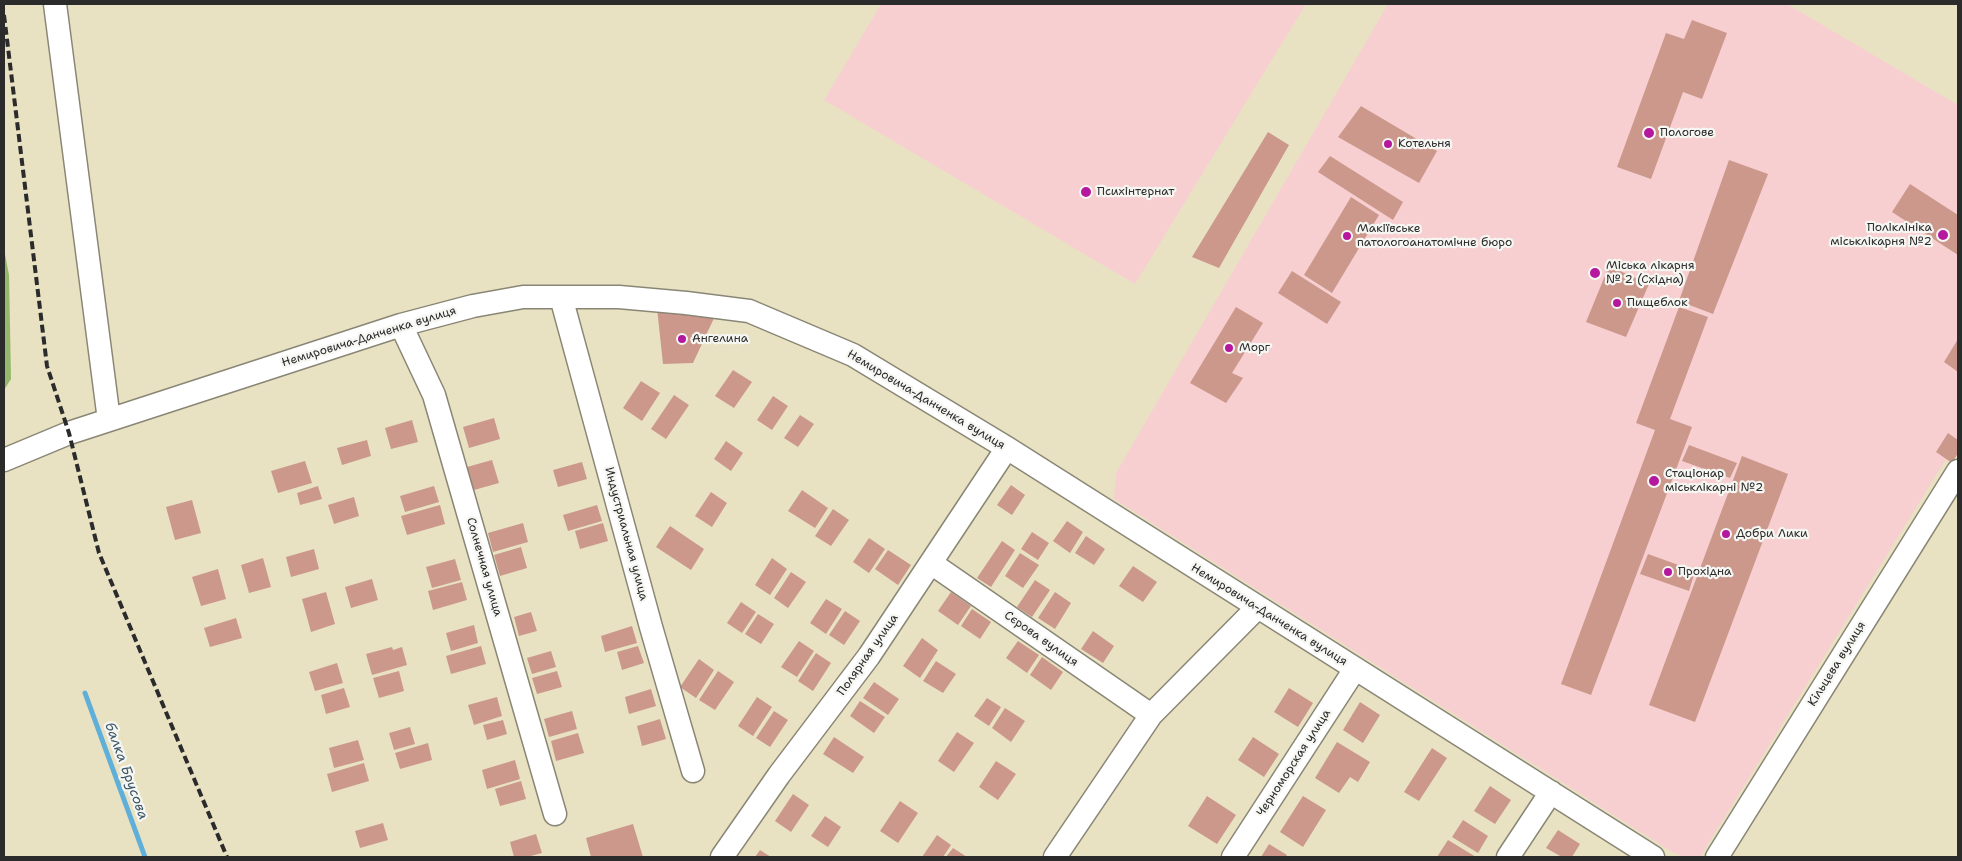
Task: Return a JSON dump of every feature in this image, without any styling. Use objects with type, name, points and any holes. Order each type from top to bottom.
[{"type":"street","points":[[55,4],[108,420]]},
{"type":"street","name":"Индустриальная улица","points":[[561,297],[651,627],[693,771]]},
{"type":"street","name":"Немировича-Данченка вулиця","points":[[4,460],[69,433],[108,420],[401,325],[481,305],[523,298],[619,297],[749,311],[853,355],[1006,448],[1652,857]]},
{"type":"street","name":"Солнечная улица","points":[[401,325],[434,395],[555,814]]},
{"type":"street","name":"Полярная улица","points":[[722,857],[779,775],[869,656],[1006,448]]},
{"type":"street","name":"Кільцева вулиця","points":[[1717,857],[1958,471]]},
{"type":"street","name":"Сєрова вулиця","points":[[931,563],[1151,716]]},
{"type":"street","points":[[1055,857],[1151,716],[1257,608]]},
{"type":"street","name":"Черноморская улица","points":[[1233,857],[1355,669]]},
{"type":"street","points":[[1508,857],[1551,792]]},
{"type":"shaded area","name":"Психінтернат","points":[[881,4],[1306,4],[1135,284],[824,100]]},
{"type":"shaded area","name":"Міська лікарня № 2 (Східна)","points":[[1388,4],[1787,4],[1958,105],[1958,440],[1700,857],[1684,857],[1672,852],[1114,499],[1116,473]]},
{"type":"green space","points":[[4,249],[9,275],[11,379],[4,390]]},
{"type":"building","name":"Пологове","points":[[1692,20],[1727,33],[1702,99],[1683,92],[1651,179],[1617,167],[1666,33],[1684,39]]},
{"type":"building","name":"Котельня","points":[[1361,106],[1437,151],[1419,183],[1338,137]]},
{"type":"building","points":[[1268,132],[1289,145],[1219,268],[1192,257]]},
{"type":"building","points":[[1330,156],[1403,202],[1393,220],[1318,172]]},
{"type":"building","points":[[1729,160],[1768,174],[1713,314],[1679,301]]},
{"type":"building","name":"Поліклініка міськлікарня №2","points":[[1910,184],[1958,215],[1958,255],[1892,212]]},
{"type":"building","name":"Макіївське патологоанатомічне бюро","points":[[1351,197],[1379,215],[1332,293],[1304,275]]},
{"type":"building","name":"Пищеблок","points":[[1609,266],[1649,284],[1626,337],[1586,322]]},
{"type":"building","points":[[1292,271],[1341,302],[1327,324],[1278,293]]},
{"type":"building","name":"Морг","points":[[1236,307],[1263,323],[1232,373],[1243,378],[1226,403],[1190,383]]},
{"type":"building","name":"Стаціонар міськлікарні №2","points":[[1679,307],[1708,317],[1670,419],[1692,427],[1591,695],[1561,684],[1655,430],[1636,423]]},
{"type":"building","name":"Ангелина","points":[[657,308],[715,316],[693,363],[663,364]]},
{"type":"building","points":[[1958,339],[1958,372],[1944,362]]},
{"type":"building","points":[[733,370],[752,382],[734,408],[715,396]]},
{"type":"building","points":[[641,381],[660,393],[642,421],[623,408]]},
{"type":"building","points":[[674,395],[689,405],[666,439],[651,429]]},
{"type":"building","points":[[773,396],[788,406],[772,430],[757,420]]},
{"type":"building","points":[[800,415],[814,424],[798,447],[784,438]]},
{"type":"building","points":[[494,418],[500,439],[469,448],[463,427]]},
{"type":"building","points":[[412,420],[418,442],[391,449],[385,428]]},
{"type":"building","points":[[1948,433],[1958,440],[1958,453],[1952,463],[1936,452]]},
{"type":"building","points":[[367,440],[371,456],[342,465],[337,448]]},
{"type":"building","points":[[726,441],[743,453],[731,471],[714,459]]},
{"type":"building","points":[[1689,445],[1737,463],[1730,478],[1682,461]]},
{"type":"building","points":[[1742,456],[1788,474],[1695,722],[1649,705]]},
{"type":"building","points":[[492,460],[499,483],[474,490],[467,467]]},
{"type":"building","points":[[305,461],[312,483],[278,493],[271,471]]},
{"type":"building","points":[[582,462],[587,479],[558,487],[553,470]]},
{"type":"building","points":[[1011,485],[1025,495],[1012,515],[997,505]]},
{"type":"building","points":[[318,486],[322,499],[300,505],[297,493]]},
{"type":"building","points":[[434,486],[439,502],[405,512],[400,496]]},
{"type":"building","points":[[802,490],[828,508],[815,528],[788,511]]},
{"type":"building","points":[[711,492],[727,503],[712,527],[695,516]]},
{"type":"building","points":[[354,497],[359,516],[334,524],[328,505]]},
{"type":"building","points":[[192,500],[201,533],[175,540],[166,507]]},
{"type":"building","points":[[440,505],[445,524],[407,535],[401,516]]},
{"type":"building","points":[[597,505],[602,521],[568,531],[563,515]]},
{"type":"building","points":[[833,509],[849,520],[831,546],[815,536]]},
{"type":"building","points":[[1067,521],[1083,532],[1070,553],[1053,541]]},
{"type":"building","points":[[523,523],[528,542],[493,552],[488,533]]},
{"type":"building","points":[[603,523],[608,541],[580,549],[575,531]]},
{"type":"building","points":[[670,526],[704,549],[691,570],[656,547]]},
{"type":"building","points":[[1032,532],[1049,543],[1038,560],[1021,549]]},
{"type":"building","points":[[1086,536],[1105,549],[1094,565],[1075,553]]},
{"type":"building","points":[[869,538],[885,549],[869,573],[853,562]]},
{"type":"building","points":[[1002,541],[1015,550],[991,587],[977,578]]},
{"type":"building","points":[[521,547],[527,568],[500,576],[494,555]]},
{"type":"building","points":[[314,549],[319,569],[291,577],[286,557]]},
{"type":"building","points":[[888,550],[911,565],[898,585],[875,569]]},
{"type":"building","points":[[1020,553],[1039,565],[1023,588],[1005,576]]},
{"type":"building","name":"Прохідна","points":[[1648,554],[1695,571],[1689,591],[1640,574]]},
{"type":"building","points":[[263,558],[271,587],[249,593],[241,565]]},
{"type":"building","points":[[772,558],[787,569],[770,595],[755,585]]},
{"type":"building","points":[[455,559],[461,580],[432,588],[426,567]]},
{"type":"building","points":[[1133,566],[1157,582],[1143,602],[1119,586]]},
{"type":"building","points":[[218,569],[226,599],[201,606],[192,577]]},
{"type":"building","points":[[791,572],[806,582],[788,608],[774,598]]},
{"type":"building","points":[[372,579],[378,600],[351,608],[345,587]]},
{"type":"building","points":[[1035,580],[1050,590],[1032,617],[1017,607]]},
{"type":"building","points":[[462,582],[467,600],[433,610],[428,591]]},
{"type":"building","points":[[326,592],[335,624],[311,632],[302,599]]},
{"type":"building","points":[[951,592],[971,606],[958,625],[938,611]]},
{"type":"building","points":[[1055,592],[1071,603],[1055,629],[1038,618]]},
{"type":"building","points":[[826,599],[842,609],[826,634],[810,623]]},
{"type":"building","points":[[741,602],[756,612],[742,633],[727,623]]},
{"type":"building","points":[[972,609],[991,622],[980,639],[961,626]]},
{"type":"building","points":[[845,611],[860,621],[844,645],[829,635]]},
{"type":"building","points":[[531,612],[537,631],[519,636],[514,617]]},
{"type":"building","points":[[758,614],[774,624],[761,644],[745,634]]},
{"type":"building","points":[[236,618],[242,638],[210,647],[204,628]]},
{"type":"building","points":[[474,625],[478,643],[451,651],[446,633]]},
{"type":"building","points":[[632,626],[637,643],[605,652],[601,636]]},
{"type":"building","points":[[1093,631],[1114,646],[1103,663],[1081,649]]},
{"type":"building","points":[[922,638],[938,650],[920,678],[903,666]]},
{"type":"building","points":[[799,641],[814,651],[797,677],[781,667]]},
{"type":"building","points":[[1018,641],[1039,655],[1027,673],[1006,658]]},
{"type":"building","points":[[481,646],[486,664],[451,674],[446,656]]},
{"type":"building","points":[[638,646],[644,663],[622,670],[617,652]]},
{"type":"building","points":[[392,647],[393,650],[402,647],[407,665],[372,675],[366,654]]},
{"type":"building","points":[[551,651],[556,667],[532,674],[527,658]]},
{"type":"building","points":[[816,653],[831,663],[813,691],[798,681]]},
{"type":"building","points":[[1042,657],[1063,672],[1051,690],[1030,675]]},
{"type":"building","points":[[699,659],[714,670],[696,698],[680,687]]},
{"type":"building","points":[[936,661],[956,674],[943,693],[923,681]]},
{"type":"building","points":[[337,663],[343,683],[315,691],[309,672]]},
{"type":"building","points":[[399,671],[404,691],[379,698],[373,678]]},
{"type":"building","points":[[557,671],[562,687],[537,694],[532,678]]},
{"type":"building","points":[[718,671],[734,682],[715,710],[699,700]]},
{"type":"building","points":[[874,682],[899,699],[888,715],[863,698]]},
{"type":"building","points":[[344,688],[350,707],[326,714],[321,695]]},
{"type":"building","points":[[1289,688],[1313,703],[1298,727],[1274,712]]},
{"type":"building","points":[[651,689],[656,706],[629,714],[625,697]]},
{"type":"building","points":[[497,697],[502,716],[474,725],[468,705]]},
{"type":"building","points":[[757,697],[772,707],[753,736],[738,726]]},
{"type":"building","points":[[987,698],[1001,707],[989,726],[974,716]]},
{"type":"building","points":[[860,701],[885,717],[874,733],[850,716]]},
{"type":"building","points":[[1360,702],[1380,715],[1363,743],[1343,730]]},
{"type":"building","points":[[1005,708],[1025,721],[1011,742],[992,728]]},
{"type":"building","points":[[572,711],[577,729],[549,737],[544,719]]},
{"type":"building","points":[[774,711],[788,720],[770,747],[756,738]]},
{"type":"building","points":[[660,719],[666,739],[642,746],[637,726]]},
{"type":"building","points":[[503,720],[507,734],[487,740],[483,725]]},
{"type":"building","points":[[410,727],[415,744],[394,750],[389,733]]},
{"type":"building","points":[[957,732],[974,743],[954,772],[938,761]]},
{"type":"building","points":[[578,733],[584,753],[556,761],[551,741]]},
{"type":"building","points":[[834,737],[864,757],[853,773],[823,754]]},
{"type":"building","points":[[1253,737],[1279,754],[1264,777],[1238,760]]},
{"type":"building","points":[[358,740],[364,760],[334,768],[329,748]]},
{"type":"building","points":[[1337,742],[1370,762],[1358,782],[1350,777],[1339,793],[1315,778]]},
{"type":"building","points":[[428,743],[432,760],[400,769],[395,753]]},
{"type":"building","points":[[1432,748],[1447,758],[1419,801],[1404,792]]},
{"type":"building","points":[[515,760],[520,779],[487,789],[482,770]]},
{"type":"building","points":[[996,761],[1016,774],[998,800],[979,787]]},
{"type":"building","points":[[364,763],[369,781],[332,792],[327,774]]},
{"type":"building","points":[[521,781],[526,799],[500,806],[495,789]]},
{"type":"building","points":[[1490,786],[1511,800],[1495,824],[1474,811]]},
{"type":"building","points":[[793,794],[809,805],[791,832],[775,821]]},
{"type":"building","points":[[1207,796],[1236,815],[1217,844],[1188,826]]},
{"type":"building","points":[[1303,796],[1326,810],[1303,847],[1280,832]]},
{"type":"building","points":[[900,801],[918,813],[898,843],[880,831]]},
{"type":"building","points":[[825,816],[841,827],[828,847],[811,836]]},
{"type":"building","points":[[1463,820],[1488,836],[1478,853],[1452,837]]},
{"type":"building","points":[[383,823],[388,840],[360,848],[355,831]]},
{"type":"building","points":[[633,824],[643,857],[591,857],[586,838]]},
{"type":"building","points":[[1558,830],[1580,844],[1572,857],[1562,857],[1546,848]]},
{"type":"building","points":[[536,834],[542,853],[527,857],[514,857],[510,842]]},
{"type":"building","points":[[937,835],[951,845],[943,857],[922,857]]},
{"type":"building","points":[[1448,840],[1476,857],[1437,857]]},
{"type":"building","points":[[1269,844],[1287,855],[1286,857],[1261,857]]},
{"type":"building","points":[[953,848],[967,857],[946,857]]},
{"type":"building","points":[[760,850],[771,857],[755,857]]},
{"type":"waterway","name":"балка Брусова","points":[[85,693],[145,857]]},
{"type":"railway","points":[[4,15],[47,366],[69,433],[99,553],[227,857]]},
{"type":"place","name":"Пологове","points":[[1649,133]]},
{"type":"place","name":"Котельня","points":[[1388,144]]},
{"type":"place","name":"Психінтернат","points":[[1086,192]]},
{"type":"place","name":"Поліклініка міськлікарня №2","points":[[1943,235]]},
{"type":"place","name":"Макіївське патологоанатомічне бюро","points":[[1347,236]]},
{"type":"place","name":"Міська лікарня № 2 (Східна)","points":[[1595,273]]},
{"type":"place","name":"Пищеблок","points":[[1617,303]]},
{"type":"place","name":"Ангелина","points":[[682,339]]},
{"type":"place","name":"Морг","points":[[1229,348]]},
{"type":"place","name":"Стаціонар міськлікарні №2","points":[[1654,481]]},
{"type":"place","name":"Добри Лики","points":[[1726,534]]},
{"type":"place","name":"Прохідна","points":[[1668,572]]}]
